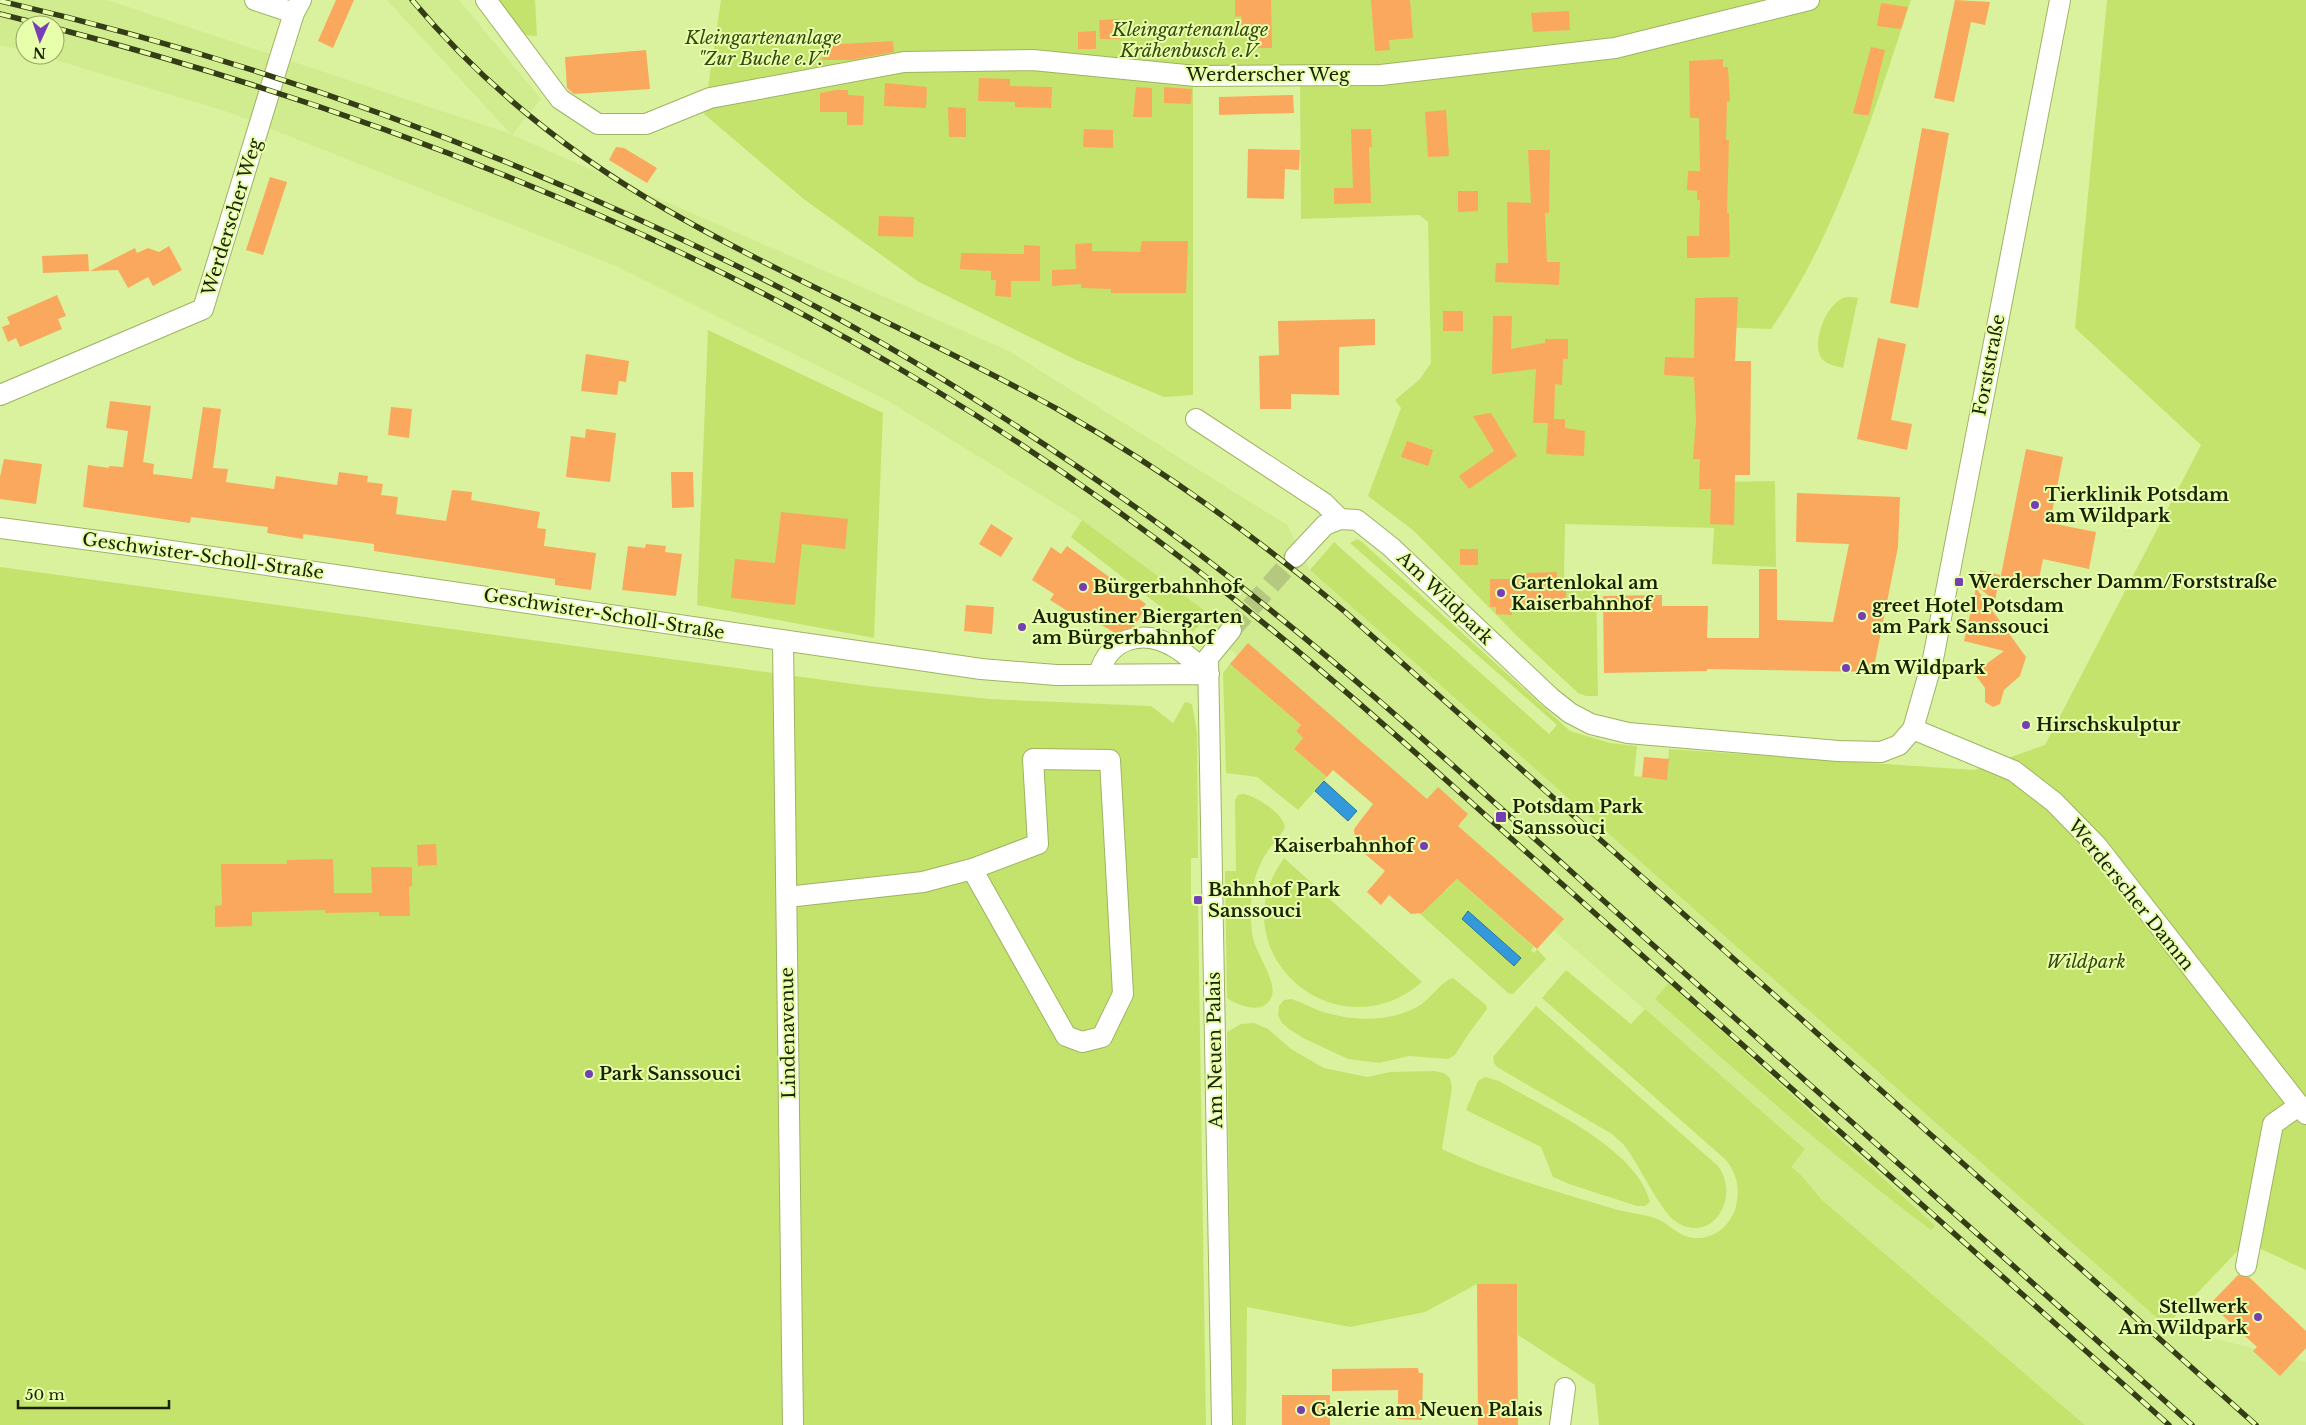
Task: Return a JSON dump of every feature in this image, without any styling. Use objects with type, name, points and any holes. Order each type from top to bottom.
[{"type":"street","points":[[255,0],[298,6]]},
{"type":"street","name":"Werderscher Weg","points":[[486,0],[560,99],[598,124],[646,124],[710,98],[904,62],[1033,60],[1196,76],[1381,75],[1615,48],[1809,0]]},
{"type":"street","name":"Forststraße","points":[[1913,729],[1933,659],[2060,0]]},
{"type":"street","name":"Werderscher Weg","points":[[0,395],[203,309],[298,6]]},
{"type":"street","points":[[1196,419],[1324,503],[1340,518],[1325,525],[1295,557]]},
{"type":"street","name":"Am Wildpark","points":[[1340,518],[1357,520],[1391,547],[1550,698],[1570,713],[1591,724],[1628,733],[1864,752],[1881,752],[1898,745],[1913,729]]},
{"type":"street","name":"Geschwister-Scholl-Straße","points":[[0,528],[174,551],[980,669],[1056,675],[1209,674]]},
{"type":"street","points":[[1209,674],[1208,658],[1230,630]]},
{"type":"street","points":[[1099,674],[1103,661],[1115,646],[1142,637],[1160,640],[1176,648],[1209,674]]},
{"type":"street","name":"Lindenavenue","points":[[784,641],[794,1425]]},
{"type":"street","name":"Am Neuen Palais","points":[[1209,674],[1222,1425]]},
{"type":"street","name":"Werderscher Damm","points":[[1913,729],[2014,771],[2054,802],[2096,846],[2303,1110]]},
{"type":"street","points":[[787,897],[894,887],[923,882],[972,869],[1038,844],[1033,759],[1110,760],[1123,994],[1102,1037],[1082,1042],[1066,1036],[972,869]]},
{"type":"street","points":[[2246,1266],[2273,1124],[2303,1110]]},
{"type":"street","points":[[1560,1425],[1565,1388]]},
{"type":"shaded area","points":[[0,0],[107,0],[511,134],[387,0],[459,0],[541,99],[512,135],[1009,351],[1287,525],[1310,570],[2166,1326],[2306,1362],[2306,1425],[2085,1425],[1822,1200],[1801,1175],[1790,1167],[1805,1149],[1080,519],[885,399],[611,264],[228,112],[65,63],[65,15],[15,15],[15,49],[0,45]]},
{"type":"green space","points":[[499,0],[535,0],[537,36],[524,35]]},
{"type":"green space","points":[[721,0],[1911,0],[1852,170],[1816,253],[1794,292],[1771,329],[1716,327],[1713,482],[1775,481],[1776,567],[1712,564],[1714,528],[1565,524],[1564,578],[1596,577],[1598,696],[1586,696],[1578,693],[1519,638],[1414,531],[1368,496],[1401,408],[1395,400],[1420,379],[1431,363],[1428,222],[1419,215],[1301,219],[1300,77],[1193,83],[1193,395],[1164,397],[1076,360],[919,282],[805,200],[704,114]]},
{"type":"green space","name":"Wildpark","points":[[2107,0],[2306,0],[2306,1270],[2246,1242],[2166,1326],[1310,570],[1334,542],[1549,734],[1557,725],[1350,543],[1357,539],[1362,542],[1570,731],[1610,743],[1637,746],[1634,776],[1667,779],[1669,749],[1974,770],[2045,745],[2201,445],[2075,328]]},
{"type":"green space","points":[[1842,298],[1858,298],[1843,368],[1824,361],[1818,347],[1819,338],[1829,310]]},
{"type":"green space","points":[[708,330],[883,413],[874,638],[697,605]]},
{"type":"green space","points":[[1082,520],[1209,614],[1193,632],[1071,537]]},
{"type":"green space","name":"Park Sanssouci","points":[[0,567],[868,686],[990,699],[1151,706],[1173,723],[1185,702],[1192,704],[1197,733],[1198,858],[1191,858],[1191,903],[1198,904],[1206,1425],[0,1425]]},
{"type":"green space","points":[[1230,664],[1301,725],[1296,731],[1303,738],[1294,749],[1327,777],[1298,810],[1257,777],[1226,773],[1223,673]]},
{"type":"green space","points":[[1243,794],[1268,806],[1280,816],[1285,827],[1262,861],[1257,871],[1252,891],[1252,933],[1269,975],[1273,991],[1267,1003],[1256,1008],[1237,1004],[1227,998],[1225,871],[1236,871],[1235,800],[1238,795]]},
{"type":"green space","points":[[1284,858],[1422,982],[1389,1002],[1355,1007],[1323,1000],[1296,983],[1275,958],[1265,927],[1267,893]]},
{"type":"green space","points":[[1457,879],[1534,947],[1531,950],[1534,953],[1537,949],[1546,959],[1513,994],[1508,993],[1419,913],[1422,913]]},
{"type":"green space","points":[[1566,970],[1631,1024],[1645,1009],[1805,1149],[1791,1167],[1801,1175],[1822,1200],[2085,1425],[1599,1425],[1595,1385],[1518,1335],[1517,1284],[1477,1284],[1425,1312],[1350,1327],[1247,1307],[1246,1425],[1232,1425],[1227,1032],[1241,1024],[1254,1023],[1268,1029],[1291,1049],[1324,1068],[1367,1077],[1390,1072],[1434,1071],[1444,1073],[1450,1078],[1452,1088],[1442,1149],[1463,1159],[1529,1183],[1618,1210],[1655,1218],[1689,1237],[1702,1238],[1709,1236],[1726,1225],[1734,1213],[1738,1193],[1735,1176],[1726,1160],[1542,998]]},
{"type":"green space","points":[[1453,978],[1486,1005],[1487,1009],[1455,1055],[1448,1059],[1409,1056],[1379,1063],[1348,1059],[1305,1039],[1289,1029],[1282,1023],[1278,1015],[1279,1006],[1284,1000],[1291,999],[1320,1011],[1344,1017],[1369,1019],[1394,1016],[1417,1007],[1444,983]]},
{"type":"green space","points":[[1669,983],[1935,1226],[1931,1230],[1860,1175],[1655,999]]},
{"type":"green space","points":[[1536,1006],[1717,1165],[1724,1177],[1725,1203],[1720,1214],[1712,1223],[1701,1227],[1689,1227],[1675,1221],[1669,1216],[1656,1197],[1629,1152],[1612,1134],[1497,1067],[1493,1057]]},
{"type":"green space","points":[[1485,1077],[1499,1081],[1564,1117],[1609,1147],[1642,1182],[1650,1202],[1645,1206],[1637,1206],[1553,1177],[1541,1147],[1466,1110],[1478,1081]]},
{"type":"water","points":[[1324,781],[1357,811],[1348,821],[1315,791]]},
{"type":"water","points":[[1468,911],[1521,958],[1514,966],[1462,919]]},
{"type":"building","points":[[336,0],[354,0],[333,48],[318,41]]},
{"type":"building","points":[[1235,0],[1271,0],[1272,48],[1256,48],[1256,35],[1242,36],[1241,16],[1235,17]]},
{"type":"building","points":[[1371,0],[1410,0],[1413,38],[1389,40],[1390,50],[1375,51]]},
{"type":"building","points":[[1955,0],[1990,2],[1985,25],[1971,22],[1954,102],[1934,98]]},
{"type":"building","points":[[1881,3],[1908,7],[1901,29],[1877,26]]},
{"type":"building","points":[[1569,11],[1570,30],[1533,32],[1531,13]]},
{"type":"building","points":[[1119,19],[1120,39],[1100,39],[1099,20]]},
{"type":"building","points":[[1096,31],[1096,49],[1078,49],[1078,32]]},
{"type":"building","points":[[893,41],[894,52],[851,60],[822,60],[824,42],[842,44]]},
{"type":"building","points":[[1871,47],[1885,50],[1869,115],[1862,115],[1853,113]]},
{"type":"building","points":[[646,50],[650,89],[574,94],[567,88],[565,57]]},
{"type":"building","points":[[1723,59],[1723,67],[1728,67],[1730,101],[1727,102],[1726,140],[1729,140],[1727,213],[1729,213],[1730,252],[1729,257],[1687,258],[1687,236],[1699,236],[1700,200],[1697,200],[1697,191],[1687,190],[1688,171],[1700,171],[1699,118],[1690,118],[1689,61]]},
{"type":"building","points":[[979,78],[1010,79],[1010,86],[1052,87],[1051,108],[1015,107],[1015,102],[978,101]]},
{"type":"building","points":[[885,83],[927,87],[926,108],[884,106]]},
{"type":"building","points":[[1136,87],[1152,88],[1152,117],[1133,117]]},
{"type":"building","points":[[1164,87],[1192,89],[1191,104],[1164,103]]},
{"type":"building","points":[[848,90],[848,95],[864,96],[863,125],[847,125],[847,112],[820,112],[820,93]]},
{"type":"building","points":[[1293,95],[1294,113],[1219,115],[1219,97]]},
{"type":"building","points":[[948,107],[966,108],[966,137],[949,137]]},
{"type":"building","points":[[1446,110],[1449,156],[1428,157],[1425,112]]},
{"type":"building","points":[[1922,128],[1949,133],[1918,308],[1890,303]]},
{"type":"building","points":[[1084,129],[1113,130],[1113,148],[1083,147]]},
{"type":"building","points":[[1351,129],[1371,129],[1372,147],[1369,147],[1371,203],[1334,204],[1334,188],[1353,188]]},
{"type":"building","points":[[616,147],[624,148],[657,168],[647,183],[609,160]]},
{"type":"building","points":[[1248,149],[1300,150],[1299,170],[1285,169],[1284,199],[1247,198]]},
{"type":"building","points":[[1528,150],[1550,150],[1549,213],[1545,213],[1547,262],[1560,262],[1559,285],[1495,282],[1496,263],[1508,263],[1507,202],[1531,203]]},
{"type":"building","points":[[270,177],[287,182],[263,255],[246,250]]},
{"type":"building","points":[[1458,191],[1478,191],[1478,211],[1458,212]]},
{"type":"building","points":[[879,216],[914,217],[913,237],[878,236]]},
{"type":"building","points":[[1142,241],[1188,241],[1186,293],[1111,293],[1111,289],[1081,288],[1081,284],[1052,286],[1052,270],[1076,269],[1075,244],[1092,243],[1092,251],[1140,252]]},
{"type":"building","points":[[1024,245],[1040,246],[1040,281],[1011,281],[1011,297],[995,296],[996,280],[991,280],[991,271],[960,269],[961,253],[1024,254]]},
{"type":"building","points":[[169,246],[182,270],[153,286],[148,277],[128,288],[118,270],[90,271],[135,248],[137,253],[148,248],[159,252]]},
{"type":"building","points":[[88,254],[89,271],[43,273],[42,256]]},
{"type":"building","points":[[57,295],[66,316],[58,319],[62,329],[20,347],[16,338],[8,342],[2,327],[10,324],[7,317]]},
{"type":"building","points":[[1738,297],[1735,361],[1751,361],[1750,475],[1735,475],[1734,525],[1710,524],[1711,489],[1699,489],[1700,459],[1693,459],[1696,420],[1694,377],[1664,375],[1665,357],[1694,358],[1695,298]]},
{"type":"building","points":[[1443,311],[1463,311],[1463,331],[1443,331]]},
{"type":"building","points":[[1493,316],[1512,316],[1511,349],[1545,343],[1545,339],[1568,339],[1568,359],[1563,359],[1562,385],[1555,384],[1554,419],[1565,419],[1565,428],[1585,431],[1584,456],[1546,454],[1548,423],[1533,423],[1536,369],[1492,374]]},
{"type":"building","points":[[1375,319],[1375,345],[1339,347],[1339,395],[1291,394],[1291,409],[1260,409],[1259,356],[1279,355],[1278,321]]},
{"type":"building","points":[[1878,338],[1906,344],[1891,420],[1912,424],[1907,450],[1857,439]]},
{"type":"building","points":[[586,354],[629,361],[626,382],[619,381],[617,395],[581,391]]},
{"type":"building","points":[[110,401],[151,406],[143,462],[154,464],[153,474],[192,479],[203,407],[221,409],[213,468],[228,469],[226,482],[274,489],[276,476],[337,485],[339,472],[368,476],[367,482],[383,484],[381,495],[398,497],[396,514],[446,521],[452,490],[472,492],[471,500],[540,512],[537,528],[546,529],[544,546],[596,553],[591,590],[555,585],[555,579],[374,551],[374,544],[303,534],[303,539],[267,533],[268,527],[191,517],[190,523],[83,507],[88,465],[109,468],[109,466],[123,467],[128,431],[106,428]]},
{"type":"building","points":[[391,407],[412,409],[409,438],[388,435]]},
{"type":"building","points":[[1491,413],[1517,456],[1469,489],[1459,476],[1494,451],[1473,416]]},
{"type":"building","points":[[586,429],[616,433],[610,482],[566,477],[571,436],[585,438]]},
{"type":"building","points":[[1407,441],[1433,450],[1428,466],[1401,457]]},
{"type":"building","name":"Tierklinik Potsdam am Wildpark","points":[[2026,449],[2063,457],[2050,523],[2096,532],[2089,569],[2043,559],[2038,584],[2025,581],[2023,590],[1999,585]]},
{"type":"building","points":[[4,459],[42,464],[36,504],[0,499],[0,477]]},
{"type":"building","points":[[671,472],[693,472],[694,507],[672,508]]},
{"type":"building","points":[[1797,493],[1900,497],[1898,547],[1873,672],[1707,669],[1707,671],[1604,673],[1603,596],[1662,595],[1662,606],[1708,606],[1707,638],[1759,638],[1759,569],[1777,569],[1777,620],[1833,622],[1849,544],[1796,542]]},
{"type":"building","points":[[781,512],[848,519],[845,549],[802,544],[795,605],[731,598],[735,559],[775,563]]},
{"type":"building","points":[[991,524],[1013,538],[1001,557],[979,544]]},
{"type":"building","points":[[646,544],[666,546],[665,552],[682,554],[676,596],[622,590],[628,546],[645,548]]},
{"type":"building","name":"Bürgerbahnhof","points":[[1067,546],[1146,604],[1134,627],[1115,633],[1080,612],[1077,617],[1050,600],[1054,594],[1032,580],[1051,547],[1061,554]]},
{"type":"building","points":[[1460,549],[1478,549],[1478,565],[1460,565]]},
{"type":"building","points":[[1980,570],[2000,575],[1995,601],[1977,586]]},
{"type":"building","points":[[1557,572],[1557,579],[1566,578],[1566,605],[1512,607],[1512,615],[1496,614],[1496,607],[1490,607],[1490,579],[1526,579],[1526,573]]},
{"type":"building","points":[[1976,588],[2026,657],[2020,676],[2004,690],[2000,704],[1993,707],[1985,702],[1985,688],[1974,673],[2004,651],[1964,641]]},
{"type":"building","points":[[966,605],[994,607],[992,634],[964,631]]},
{"type":"building","name":"Kaiserbahnhof","points":[[1248,643],[1427,799],[1438,787],[1468,814],[1458,826],[1564,919],[1537,949],[1457,879],[1422,913],[1411,914],[1389,895],[1381,905],[1367,892],[1385,871],[1365,854],[1371,847],[1355,839],[1354,829],[1373,804],[1333,770],[1327,777],[1294,749],[1303,738],[1296,731],[1301,725],[1230,664]]},
{"type":"building","points":[[1644,757],[1669,759],[1667,780],[1642,777]]},
{"type":"building","points":[[436,844],[437,865],[418,866],[417,845]]},
{"type":"building","points":[[333,859],[334,893],[372,893],[371,867],[412,867],[412,886],[409,887],[410,916],[379,916],[379,912],[325,913],[325,910],[252,912],[252,926],[215,927],[215,906],[222,905],[221,864],[287,864],[287,860]]},
{"type":"building","name":"Stellwerk Am Wildpark","points":[[2238,1275],[2249,1277],[2306,1331],[2306,1348],[2280,1376],[2253,1351],[2257,1347],[2210,1304]]},
{"type":"building","points":[[1477,1284],[1517,1284],[1518,1425],[1478,1425]]},
{"type":"building","points":[[1418,1368],[1419,1373],[1423,1373],[1422,1420],[1398,1419],[1398,1390],[1332,1391],[1332,1369]]},
{"type":"building","name":"Galerie am Neuen Palais","points":[[1282,1395],[1330,1395],[1330,1425],[1282,1425]]},
{"type":"tunnel","points":[[1231,630],[1295,557]]},
{"type":"railway","points":[[412,0],[468,61],[530,116],[563,142],[631,189],[715,237],[962,359],[1059,410],[1171,479],[1276,556],[1344,611],[2256,1425]]},
{"type":"railway","points":[[0,1],[164,44],[326,94],[406,123],[564,186],[687,242],[821,309],[908,358],[1018,427],[1117,494],[1190,547],[1361,685],[2192,1425]]},
{"type":"railway","points":[[0,14],[15,18]]},
{"type":"railway","points":[[65,31],[170,60],[284,95],[397,134],[508,177],[618,224],[726,275],[832,330],[935,390],[1022,445],[1190,565],[1345,691],[2169,1425]]},
{"type":"place","name":"Tierklinik Potsdam am Wildpark","points":[[2035,505]]},
{"type":"place","name":"Werderscher Damm/Forststraße","points":[[1959,582]]},
{"type":"place","name":"Bürgerbahnhof","points":[[1083,587]]},
{"type":"place","name":"Gartenlokal am Kaiserbahnhof","points":[[1501,593]]},
{"type":"place","name":"greet Hotel Potsdam am Park Sanssouci","points":[[1862,616]]},
{"type":"place","name":"Augustiner Biergarten am Bürgerbahnhof","points":[[1022,627]]},
{"type":"place","name":"Am Wildpark","points":[[1846,668]]},
{"type":"place","name":"Hirschskulptur","points":[[2026,725]]},
{"type":"place","name":"Potsdam Park Sanssouci","points":[[1501,817]]},
{"type":"place","name":"Kaiserbahnhof","points":[[1424,846]]},
{"type":"place","name":"Bahnhof Park Sanssouci","points":[[1198,900]]},
{"type":"place","name":"Park Sanssouci","points":[[589,1074]]},
{"type":"place","name":"Stellwerk Am Wildpark","points":[[2258,1317]]},
{"type":"place","name":"Galerie am Neuen Palais","points":[[1301,1410]]},
{"type":"park label","name":"Kleingartenanlage Krähenbusch e.V.","points":[[1190,40]]},
{"type":"park label","name":"Kleingartenanlage \"Zur Buche e.V.\"","points":[[763,48]]}]
